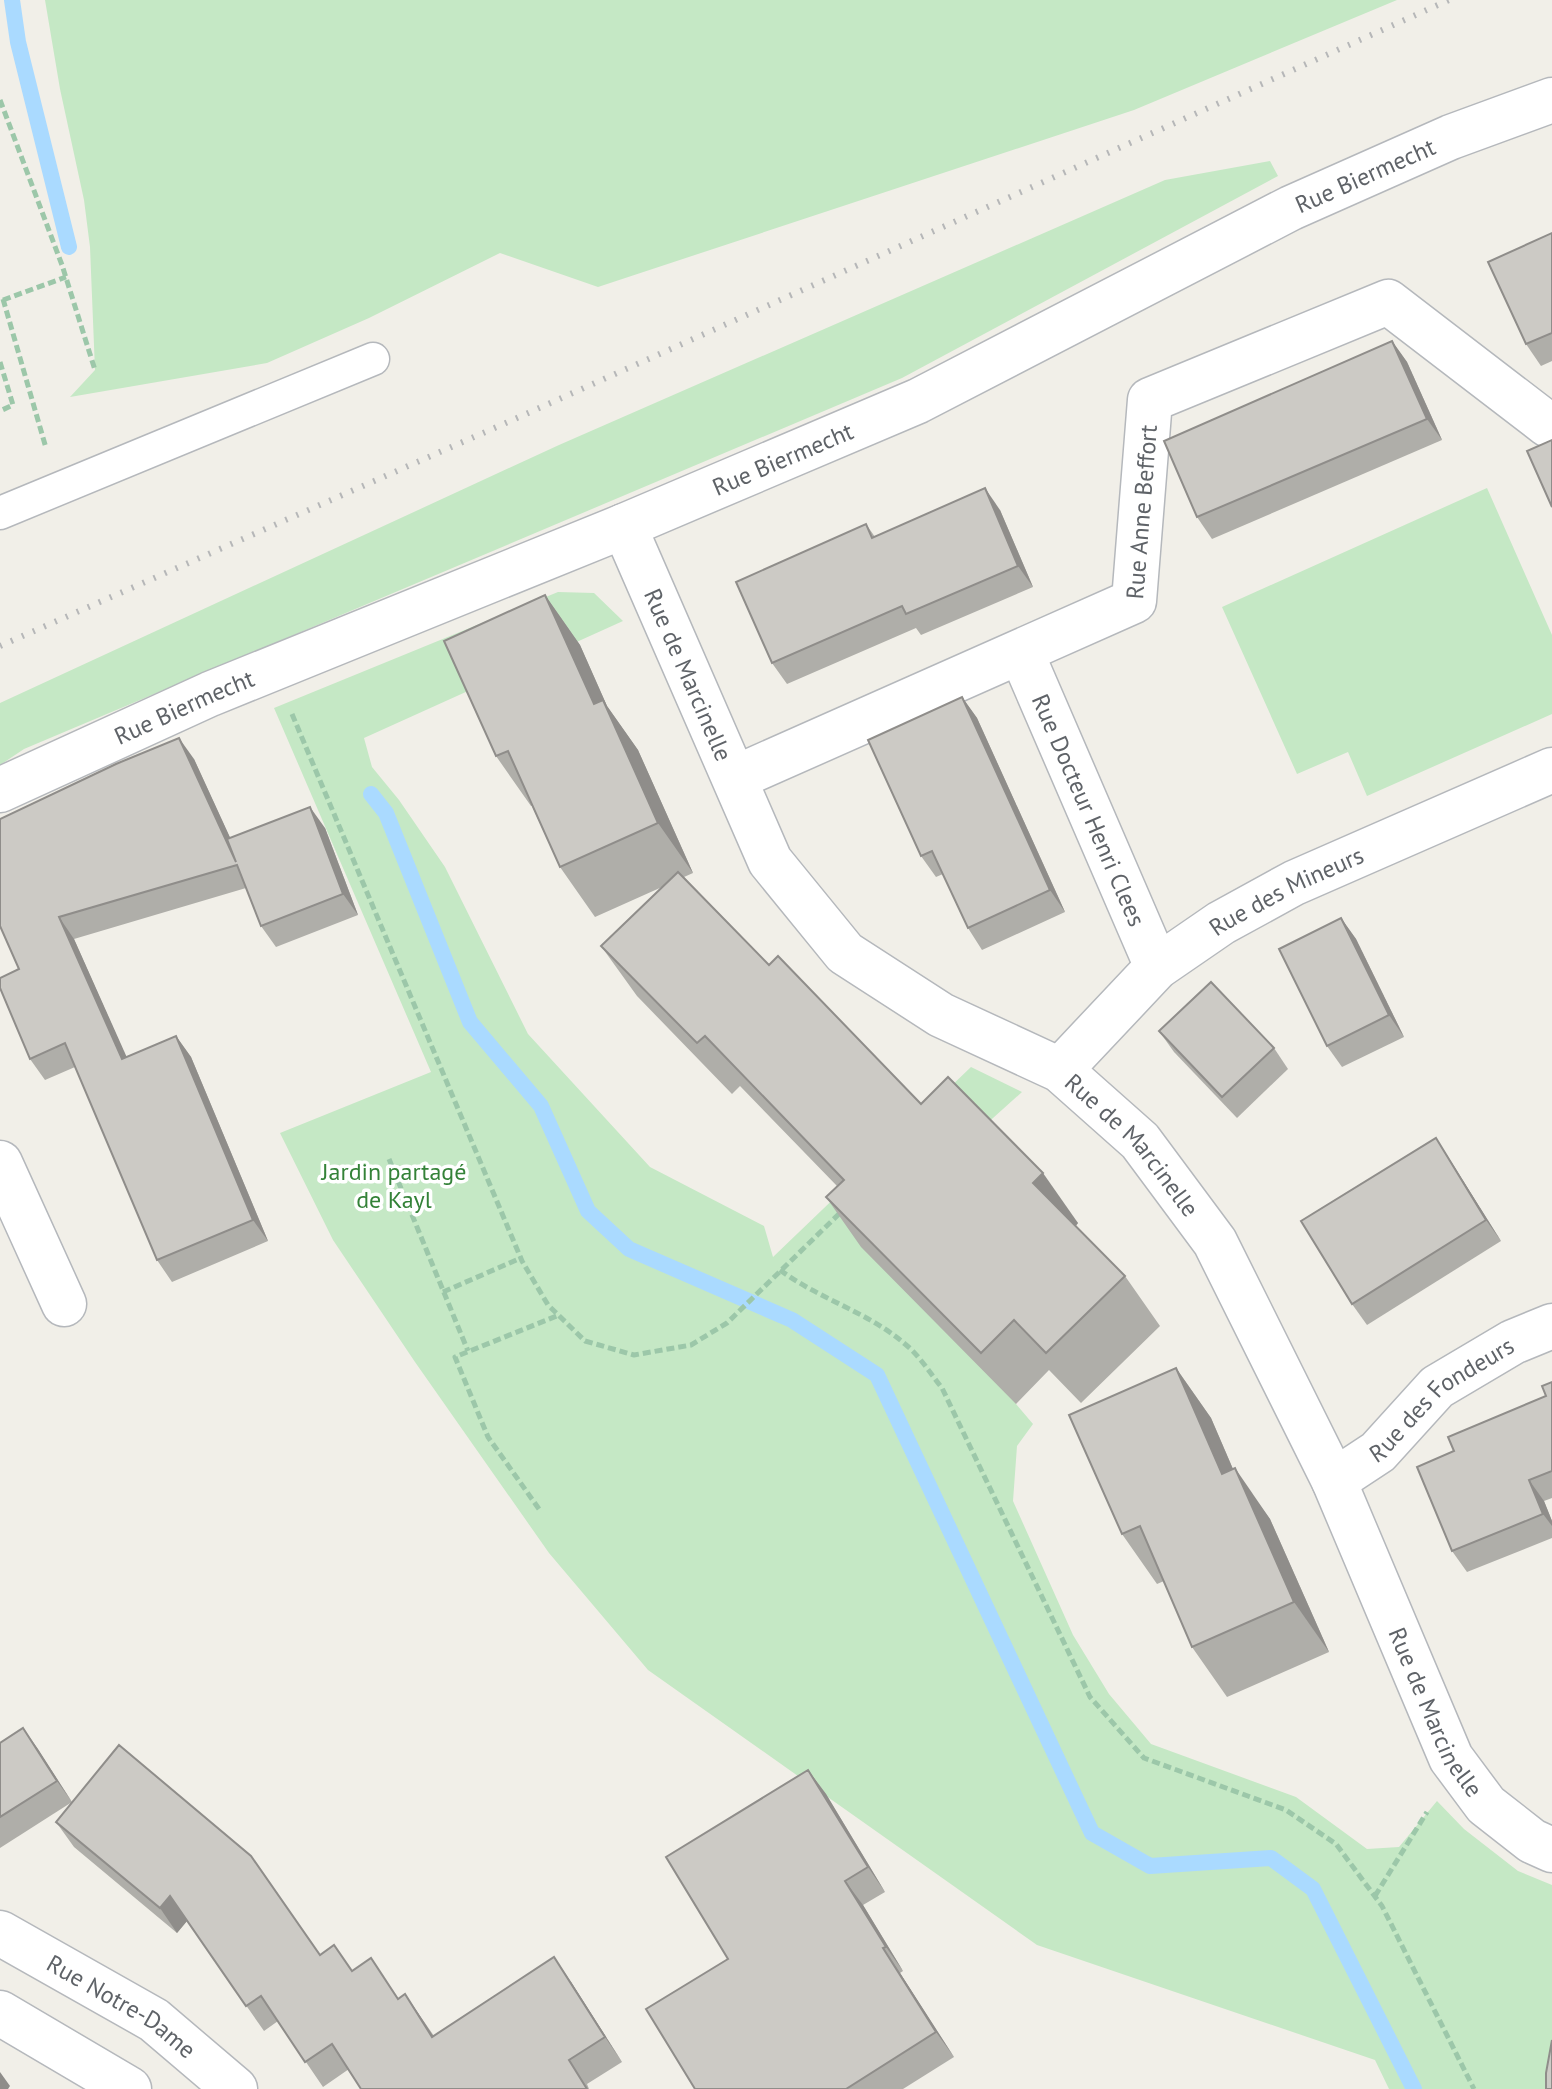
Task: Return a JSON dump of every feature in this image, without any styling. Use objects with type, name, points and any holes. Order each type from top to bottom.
[{"type":"street","name":"Rue Biermecht","points":[[0,790],[210,694],[624,526],[918,401],[1291,208],[1451,137],[1552,100]]},
{"type":"street","name":"Rue Anne Beffort","points":[[735,778],[1134,601],[1150,400],[1388,302],[1547,424],[1552,422]]},
{"type":"street","name":"Rue de Marcinelle","points":[[624,526],[770,861],[845,953],[941,1015],[1060,1070],[1140,1141],[1215,1242],[1334,1481],[1451,1758],[1486,1805],[1532,1841],[1552,1850]]},
{"type":"street","name":"Rue Docteur Henri Clees","points":[[1021,652],[1157,967]]},
{"type":"street","name":"Rue des Mineurs","points":[[1060,1070],[1157,967],[1221,923],[1294,883],[1552,770]]},
{"type":"street","points":[[0,1163],[64,1304]]},
{"type":"street","name":"Rue des Fondeurs","points":[[1334,1481],[1378,1452],[1437,1387],[1513,1342],[1552,1326]]},
{"type":"street","name":"Rue Notre-Dame","points":[[0,1933],[154,2020],[235,2089]]},
{"type":"street","points":[[0,2013],[129,2089]]},
{"type":"lane","points":[[0,513],[373,359]]},
{"type":"path","points":[[0,100],[66,277],[95,370]]},
{"type":"path","points":[[57,489],[2,300],[66,277]]},
{"type":"path","points":[[0,362],[13,405],[0,411]]},
{"type":"path","points":[[273,669],[521,1258],[548,1305],[585,1341],[634,1355],[691,1345],[727,1323],[846,1206]]},
{"type":"path","points":[[389,1159],[468,1351]]},
{"type":"path","points":[[443,1292],[521,1258]]},
{"type":"path","points":[[780,1270],[796,1282],[872,1321],[907,1345],[942,1388],[1090,1697],[1144,1758],[1286,1810],[1336,1844],[1382,1906],[1474,2089]]},
{"type":"path","points":[[539,1509],[488,1437],[455,1357],[559,1315]]},
{"type":"path","points":[[1375,1896],[1418,1824],[1460,1770]]},
{"type":"green space","points":[[45,0],[1397,0],[1134,110],[598,287],[500,253],[369,318],[267,363],[70,397],[95,370],[90,247],[84,200]]},
{"type":"green space","points":[[1270,161],[1278,176],[902,378],[24,749],[0,765],[0,703],[559,445],[1165,180]]},
{"type":"green space","points":[[1487,488],[1552,635],[1552,714],[1367,796],[1348,752],[1297,774],[1222,607]]},
{"type":"green space","name":"Jardin partagé de Kayl","points":[[558,592],[594,593],[623,621],[364,738],[372,767],[445,867],[528,1034],[650,1167],[764,1226],[773,1257],[971,1067],[1022,1092],[983,1127],[1016,1404],[1033,1424],[1017,1446],[1013,1501],[1073,1635],[1109,1694],[1151,1744],[1296,1797],[1367,1849],[1399,1847],[1437,1801],[1464,1829],[1518,1871],[1552,1885],[1552,2089],[1389,2089],[1375,2060],[1037,1945],[648,1670],[549,1553],[333,1240],[280,1133],[431,1072],[274,708]]},
{"type":"building","points":[[1552,233],[1552,333],[1526,344],[1488,262]]},
{"type":"building","points":[[1392,341],[1427,419],[1197,517],[1164,441]]},
{"type":"building","points":[[1552,440],[1552,507],[1527,451]]},
{"type":"building","points":[[985,488],[1018,566],[906,614],[902,606],[772,663],[736,582],[866,524],[872,538]]},
{"type":"building","points":[[545,595],[594,704],[603,700],[658,823],[560,867],[508,751],[496,756],[444,641]]},
{"type":"building","points":[[962,697],[1050,890],[968,928],[932,851],[921,856],[868,740]]},
{"type":"building","points":[[179,738],[236,862],[227,839],[310,807],[343,894],[261,926],[237,865],[59,917],[122,1059],[176,1036],[253,1220],[157,1260],[65,1043],[30,1059],[0,988],[0,978],[19,969],[0,926],[0,819]]},
{"type":"building","points":[[678,872],[769,965],[778,956],[921,1104],[948,1077],[1043,1173],[1033,1183],[1125,1276],[1046,1353],[1014,1320],[981,1353],[826,1197],[844,1180],[705,1036],[697,1043],[601,946]]},
{"type":"building","points":[[1341,918],[1389,1015],[1327,1046],[1279,949]]},
{"type":"building","points":[[1211,982],[1274,1048],[1222,1097],[1159,1031]]},
{"type":"building","points":[[1436,1138],[1486,1220],[1352,1304],[1301,1221]]},
{"type":"building","points":[[1176,1368],[1222,1474],[1235,1468],[1294,1602],[1192,1647],[1140,1526],[1122,1534],[1069,1415]]},
{"type":"building","points":[[1552,1382],[1552,1471],[1529,1480],[1543,1514],[1452,1551],[1417,1467],[1454,1451],[1448,1437],[1546,1396],[1542,1386]]},
{"type":"building","points":[[23,1728],[57,1781],[0,1817],[0,1743]]},
{"type":"building","points":[[119,1745],[251,1856],[320,1955],[334,1945],[352,1971],[371,1958],[398,1999],[405,1994],[432,2037],[554,1957],[605,2037],[569,2060],[587,2089],[361,2089],[332,2044],[305,2062],[261,1996],[246,2006],[170,1896],[160,1908],[56,1822]]},
{"type":"building","points":[[808,1770],[868,1867],[845,1881],[936,2032],[846,2089],[695,2089],[646,2009],[728,1959],[666,1857]]},
{"type":"building","points":[[1552,2040],[1552,2089],[1546,2089],[1546,2073]]},
{"type":"waterway","points":[[12,0],[18,42],[69,247]]},
{"type":"waterway","points":[[371,794],[386,813],[470,1022],[541,1106],[588,1211],[629,1249],[792,1320],[877,1375],[1092,1833],[1150,1866],[1271,1858],[1313,1889],[1414,2089]]},
{"type":"railway","points":[[0,646],[1449,0]]}]
